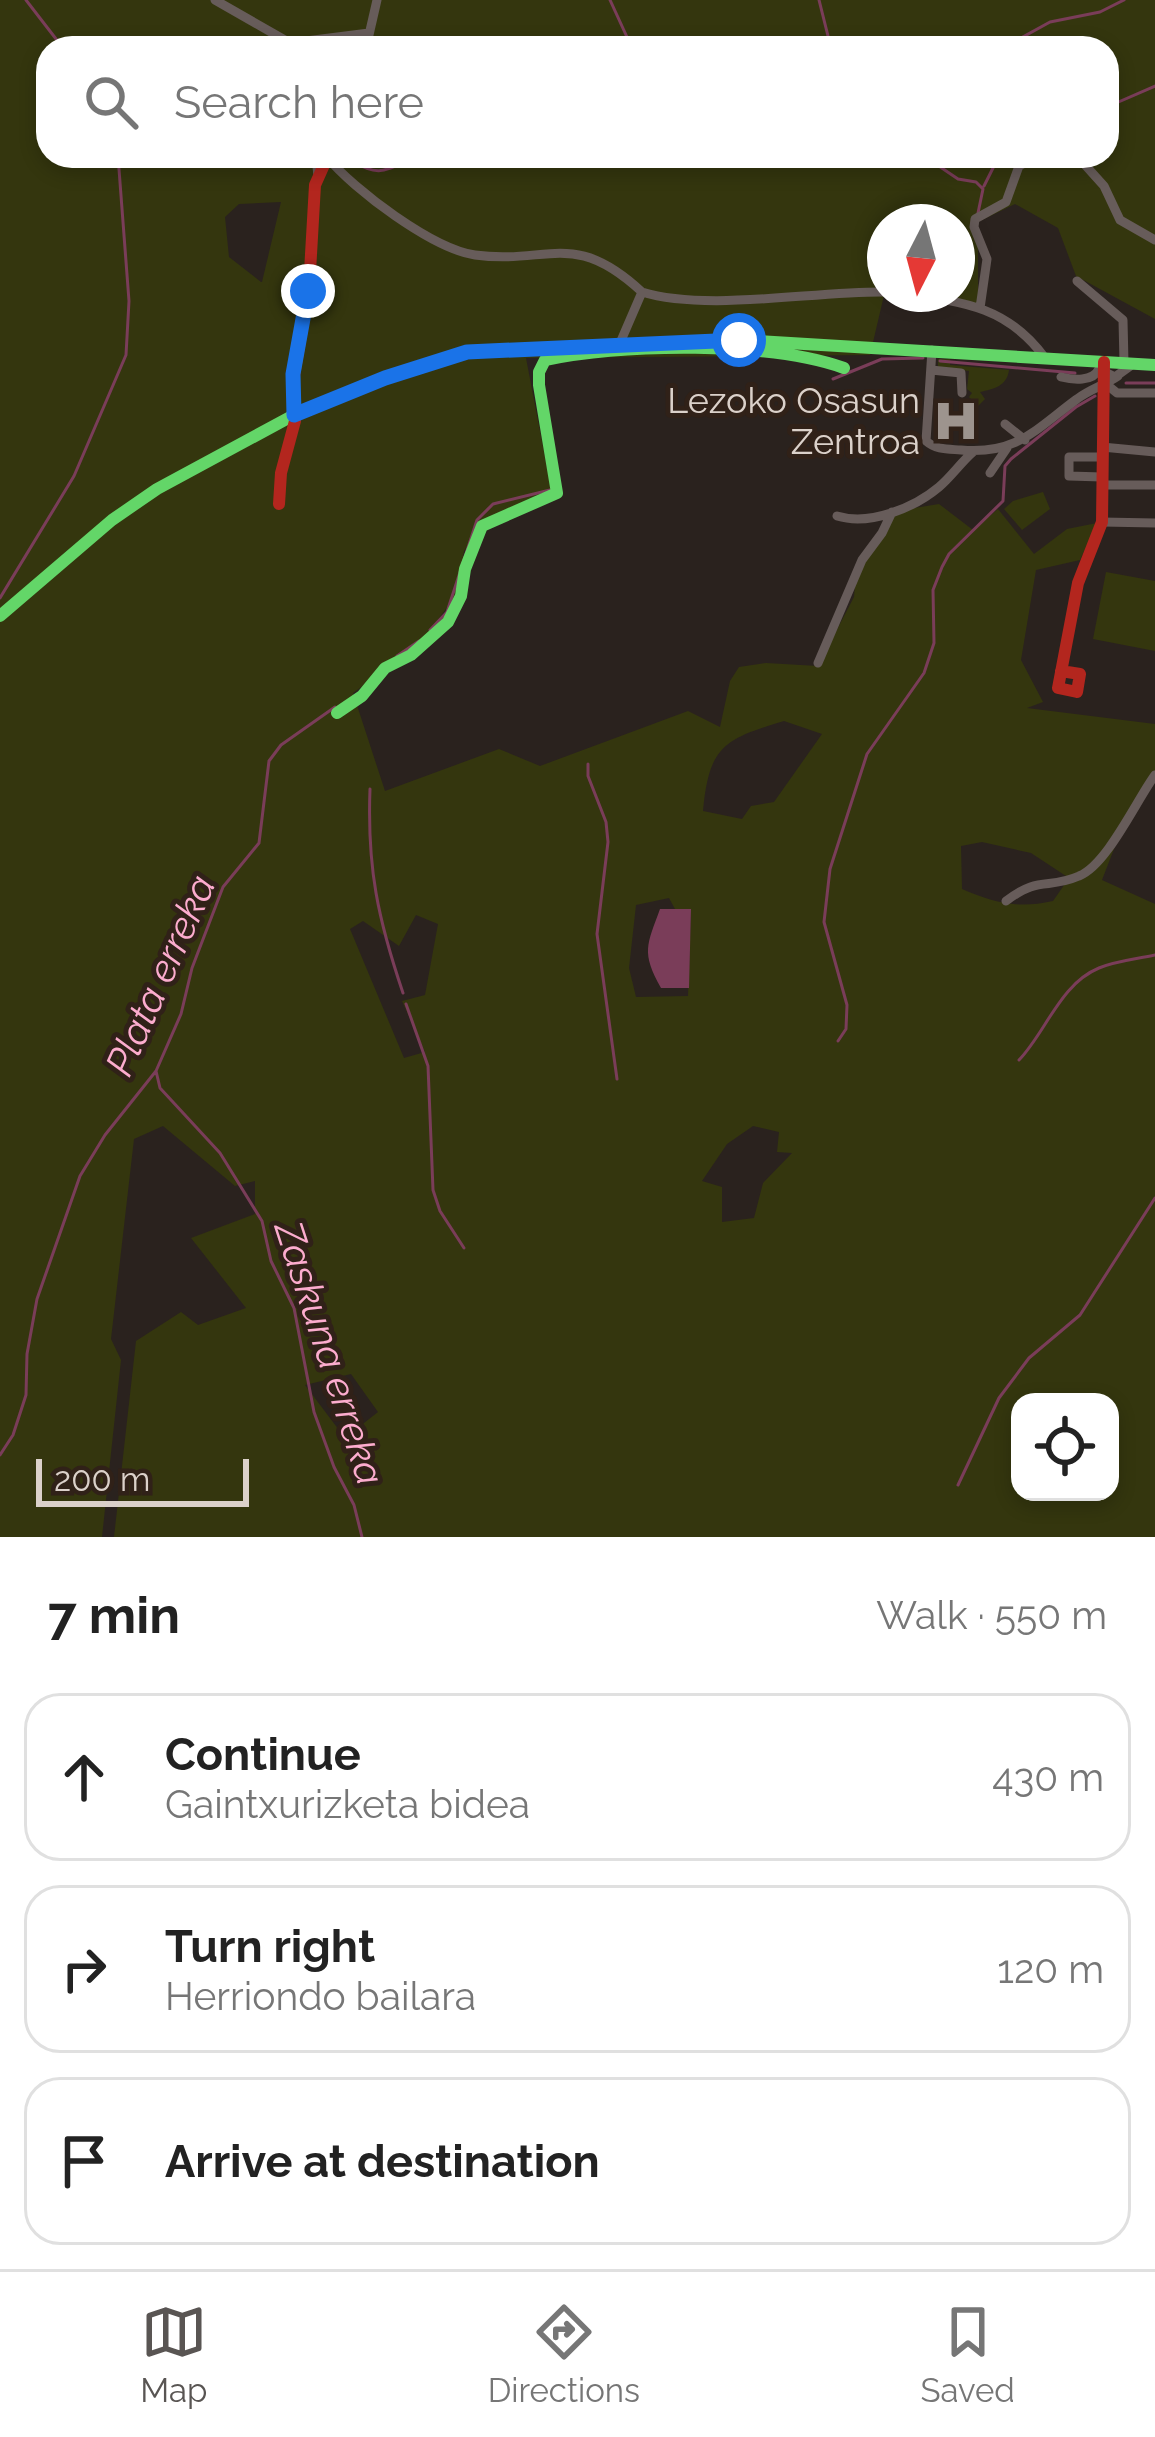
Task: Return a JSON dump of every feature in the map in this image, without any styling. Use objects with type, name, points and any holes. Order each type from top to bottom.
[{"type":"street","points":[[214,0],[275,36]]},
{"type":"street","points":[[368,36],[377,0]]},
{"type":"street","points":[[350,36],[368,33]]},
{"type":"street","points":[[279,504],[309,289],[317,168]]},
{"type":"street","points":[[317,177],[321,168]]},
{"type":"street","points":[[339,168],[355,185],[439,244],[494,256],[571,251],[601,263],[642,292],[729,300],[867,292]]},
{"type":"street","points":[[980,308],[987,259],[975,219],[1006,202],[1018,168]]},
{"type":"street","points":[[1088,168],[1104,186],[1120,220],[1155,240]]},
{"type":"street","points":[[1061,671],[1082,567],[1102,523],[1102,452],[1123,320],[1077,281]]},
{"type":"street","points":[[620,343],[642,292]]},
{"type":"street","points":[[975,307],[1010,321],[1045,358]]},
{"type":"street","points":[[0,616],[112,520],[157,489],[294,415],[385,378],[467,352],[739,340],[1045,358],[1116,369]]},
{"type":"street","points":[[932,350],[927,436],[931,447],[974,452],[1007,448],[1025,440],[1116,369]]},
{"type":"street","points":[[337,713],[362,697],[385,668],[411,656],[448,622],[482,526],[557,494],[538,385],[545,360],[559,355],[627,352],[777,354],[828,359],[844,368]]},
{"type":"street","points":[[1061,377],[1079,380],[1116,369],[1155,365]]},
{"type":"street","points":[[1116,369],[1117,393],[1155,393]]},
{"type":"street","points":[[931,370],[962,374],[962,393]]},
{"type":"street","points":[[1005,424],[1025,440]]},
{"type":"street","points":[[990,473],[1007,448]]},
{"type":"street","points":[[838,516],[868,520],[892,512],[940,486],[974,452]]},
{"type":"street","points":[[1155,452],[1069,457],[1069,476],[1155,485]]},
{"type":"street","points":[[818,663],[862,560],[892,512]]},
{"type":"street","points":[[1102,523],[1155,523]]},
{"type":"street","points":[[1006,901],[1033,883],[1084,875],[1155,775]]},
{"type":"shaded area","points":[[0,0],[1155,0],[1155,319],[1076,276],[1058,228],[1015,204],[978,222],[975,307],[975,204],[867,204],[867,312],[880,312],[870,355],[526,358],[553,499],[481,526],[464,551],[457,594],[419,645],[353,693],[385,791],[499,749],[540,766],[688,711],[720,727],[730,681],[739,667],[766,663],[818,666],[854,597],[856,574],[896,511],[939,504],[973,530],[998,509],[1034,554],[1067,529],[1097,523],[1080,560],[1036,570],[1021,660],[1043,702],[1027,708],[1155,724],[1155,780],[1126,818],[1102,880],[1155,904],[1155,1537],[114,1537],[136,1341],[181,1312],[198,1325],[246,1308],[191,1238],[255,1214],[255,1181],[235,1186],[163,1126],[134,1139],[111,1339],[121,1360],[102,1537],[0,1537]],"holes":[[[281,202],[262,282],[229,257],[225,217],[239,204]],[[784,721],[822,734],[774,802],[751,806],[742,819],[703,811],[715,759],[734,740]],[[982,842],[1031,853],[1069,878],[1053,901],[1040,903],[1007,903],[962,889],[961,846]],[[669,898],[675,909],[691,910],[688,996],[636,997],[629,968],[636,905]],[[416,915],[438,924],[425,995],[402,1001],[425,1052],[404,1058],[350,929],[363,921],[399,946]],[[753,1126],[779,1132],[777,1152],[792,1153],[763,1183],[754,1218],[722,1222],[722,1187],[702,1181],[727,1144]],[[351,1374],[378,1412],[345,1438],[305,1385]]]},
{"type":"shaded area","points":[[938,359],[950,359],[950,365],[1009,370],[1003,383],[980,392],[985,399],[978,406],[969,397],[969,371],[938,367]]},
{"type":"shaded area","points":[[1043,492],[1050,509],[1022,530],[1004,509],[1013,501]]},
{"type":"shaded area","points":[[1106,572],[1155,581],[1155,651],[1093,639]]},
{"type":"shaded area","points":[[660,909],[691,909],[689,988],[661,988],[651,966],[649,940]]},
{"type":"waterway","points":[[26,0],[54,36]]},
{"type":"waterway","points":[[610,0],[626,36]]},
{"type":"waterway","points":[[819,0],[828,36]]},
{"type":"waterway","points":[[1025,36],[1050,22],[1100,12],[1124,0]]},
{"type":"waterway","points":[[1119,102],[1155,86]]},
{"type":"waterway","points":[[0,598],[74,476],[126,355],[129,301],[119,168]]},
{"type":"waterway","points":[[367,168],[390,168]]},
{"type":"waterway","points":[[942,168],[983,189],[978,213]]},
{"type":"waterway","points":[[984,186],[993,168]]},
{"type":"waterway","points":[[833,379],[882,359],[923,358]]},
{"type":"waterway","points":[[940,361],[1075,373]]},
{"type":"waterway","points":[[1126,383],[1155,383]]},
{"type":"waterway","points":[[838,1041],[846,1029],[847,1005],[824,922],[830,869],[867,754],[924,673],[934,643],[933,590],[949,554],[1003,501],[1005,466],[1095,396]]},
{"type":"waterway","name":"Plata erreka","points":[[430,630],[447,612],[477,520],[493,504],[550,490]]},
{"type":"waterway","name":"Plata erreka","points":[[397,656],[419,641]]},
{"type":"waterway","name":"Plata erreka","points":[[0,1455],[13,1435],[26,1395],[27,1354],[37,1299],[80,1176],[105,1135],[156,1071],[181,1014],[192,968],[223,887],[259,843],[269,761],[281,745],[335,707]]},
{"type":"waterway","points":[[588,764],[608,842],[597,934],[617,1079]]},
{"type":"waterway","points":[[370,789],[376,893],[403,993]]},
{"type":"waterway","points":[[1019,1060],[1085,975],[1155,955]]},
{"type":"waterway","points":[[406,1004],[428,1066],[433,1190],[440,1211],[464,1248]]},
{"type":"waterway","name":"Zaskuna erreka","points":[[156,1071],[160,1088],[220,1153],[262,1221],[271,1261],[294,1308],[314,1412],[354,1505],[362,1537]]},
{"type":"waterway","points":[[958,1485],[999,1398],[1029,1358],[1080,1315],[1155,1198]]},
{"type":"traffic: fast","points":[[0,616],[112,520],[157,489],[294,415],[385,378],[467,352],[739,340],[1155,365]]},
{"type":"traffic: fast","points":[[337,713],[362,696],[385,668],[411,655],[448,622],[482,526],[557,493],[539,385],[545,360],[654,348],[737,349],[844,368]]},
{"type":"traffic: jam","points":[[279,504],[281,473],[295,421],[292,387],[309,289],[315,185],[323,168]]},
{"type":"traffic: jam","points":[[1061,671],[1080,674],[1077,692],[1058,688],[1078,583],[1102,522],[1104,362]]},
{"type":"place","name":"Lezoko Osasun Zentroa","points":[[956,421]]},
{"type":"route","points":[[308,291],[293,374],[294,415],[385,378],[482,349],[739,340]]}]
